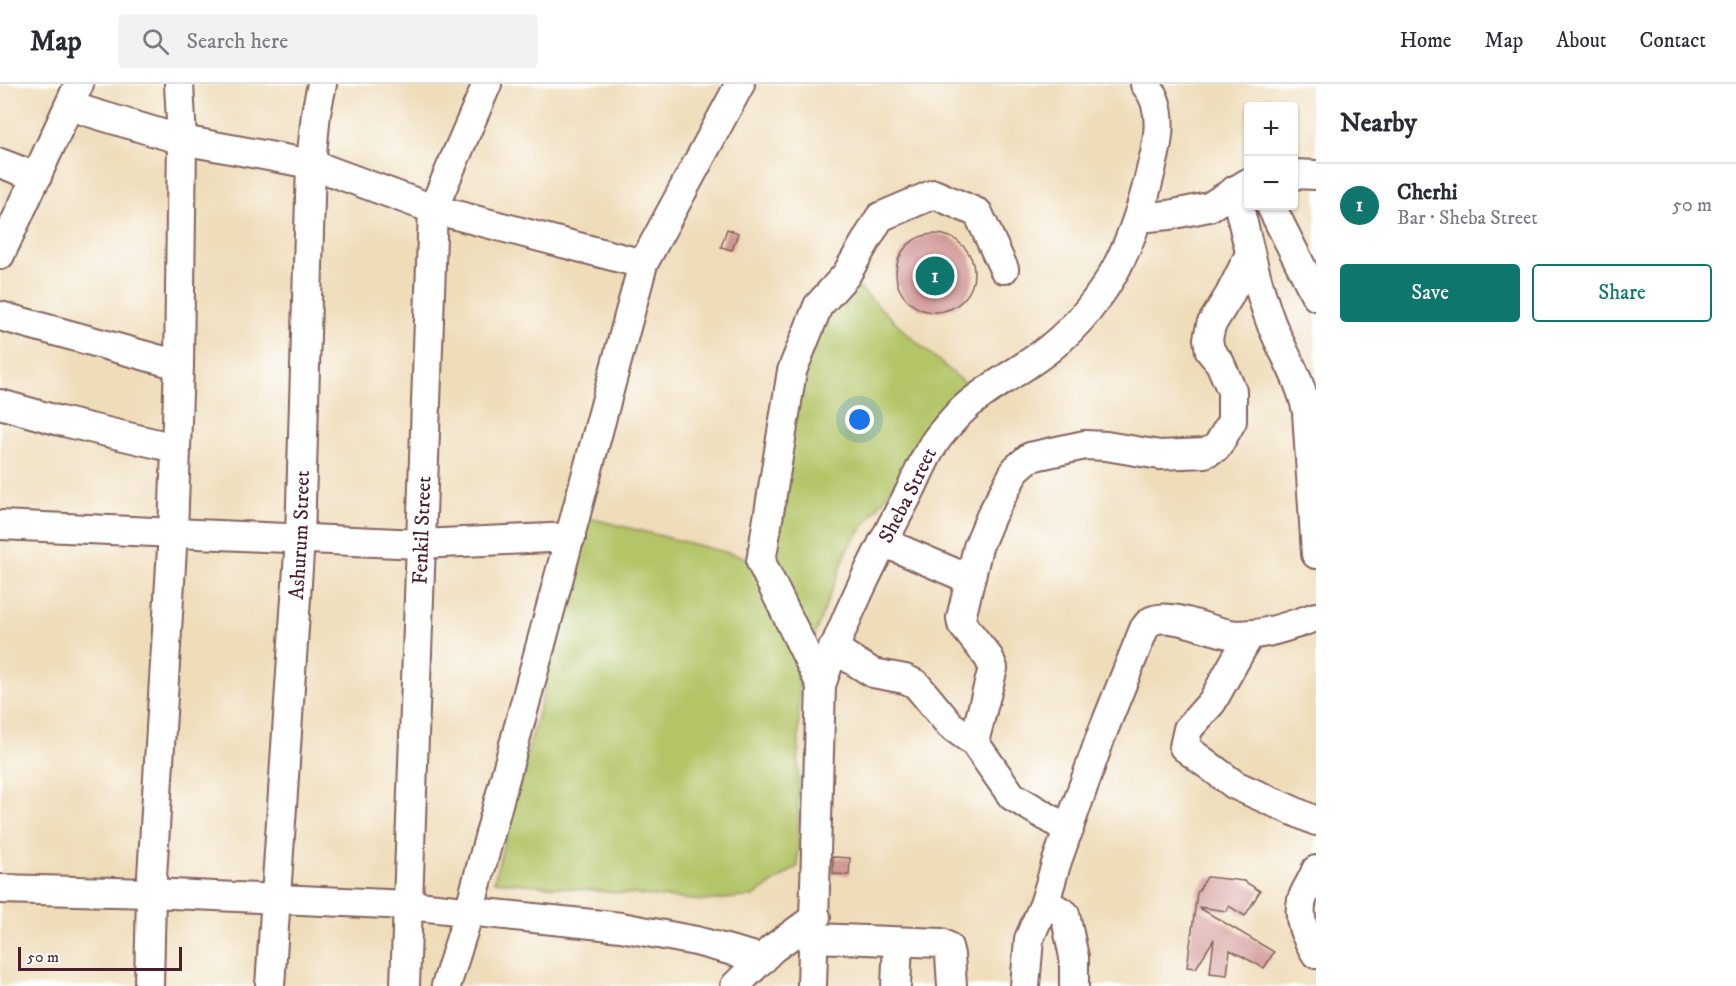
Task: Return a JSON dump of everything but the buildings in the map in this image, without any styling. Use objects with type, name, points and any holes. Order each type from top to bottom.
[{"type":"street","points":[[149,986],[152,893],[173,532],[179,365],[182,140],[178,84]]},
{"type":"street","name":"Ashurum Street","points":[[270,986],[274,898],[300,538],[311,164],[316,113],[322,84]]},
{"type":"street","name":"Fenkil Street","points":[[405,986],[433,209],[487,84]]},
{"type":"street","points":[[446,986],[469,912],[643,264],[740,84]]},
{"type":"street","name":"Sheba Street","points":[[812,986],[821,685],[833,648],[883,542],[938,437],[968,405],[1050,348],[1096,303],[1123,256],[1139,218],[1158,143],[1159,113],[1145,84]]},
{"type":"street","points":[[1159,113],[1173,84]]},
{"type":"street","points":[[0,255],[74,95],[182,140],[311,164],[433,209],[643,264]]},
{"type":"street","points":[[0,163],[37,177]]},
{"type":"street","points":[[1298,174],[1316,175]]},
{"type":"street","points":[[1139,218],[1209,207],[1242,187],[1250,254],[1271,323],[1303,393],[1307,412],[1316,554]]},
{"type":"street","points":[[821,685],[761,562],[792,371],[818,306],[846,275],[880,217],[934,194],[978,213],[1004,269]]},
{"type":"street","points":[[1273,210],[1316,296]]},
{"type":"street","points":[[974,742],[993,668],[989,658],[962,624],[962,608],[969,589],[978,548],[1003,491],[1016,469],[1030,457],[1085,445],[1160,455],[1204,453],[1217,447],[1232,421],[1232,391],[1220,363],[1210,351],[1208,339],[1211,325],[1229,296],[1250,254]]},
{"type":"street","points":[[0,316],[179,365]]},
{"type":"street","points":[[0,404],[60,421],[175,448]]},
{"type":"street","points":[[0,525],[420,544],[571,537]]},
{"type":"street","points":[[883,542],[962,576],[969,582]]},
{"type":"street","points":[[1025,986],[1029,939],[1046,902],[1056,864],[1130,660],[1144,629],[1151,620],[1165,618],[1231,634],[1250,634],[1277,630],[1316,617]]},
{"type":"street","points":[[1250,634],[1212,702],[1188,729],[1184,747],[1235,785],[1316,821]]},
{"type":"street","points":[[833,648],[873,673],[905,679],[916,684],[950,725],[974,742],[1012,796],[1069,830]]},
{"type":"street","points":[[1316,870],[1302,900],[1300,919],[1305,937],[1316,954]]},
{"type":"street","points":[[0,889],[152,893],[408,905],[621,927],[696,941],[763,958]]},
{"type":"street","points":[[1046,902],[1065,914],[1074,957],[1074,986]]},
{"type":"street","points":[[735,986],[763,958],[815,928],[898,942],[940,943],[948,947],[952,986]]},
{"type":"street","points":[[896,986],[898,942]]},
{"type":"green space","points":[[846,275],[912,338],[968,386],[849,546],[799,675],[798,866],[754,896],[704,901],[494,881],[589,518],[761,561],[792,371]]},
{"type":"place","name":"Cherhi","points":[[935,276]]}]
